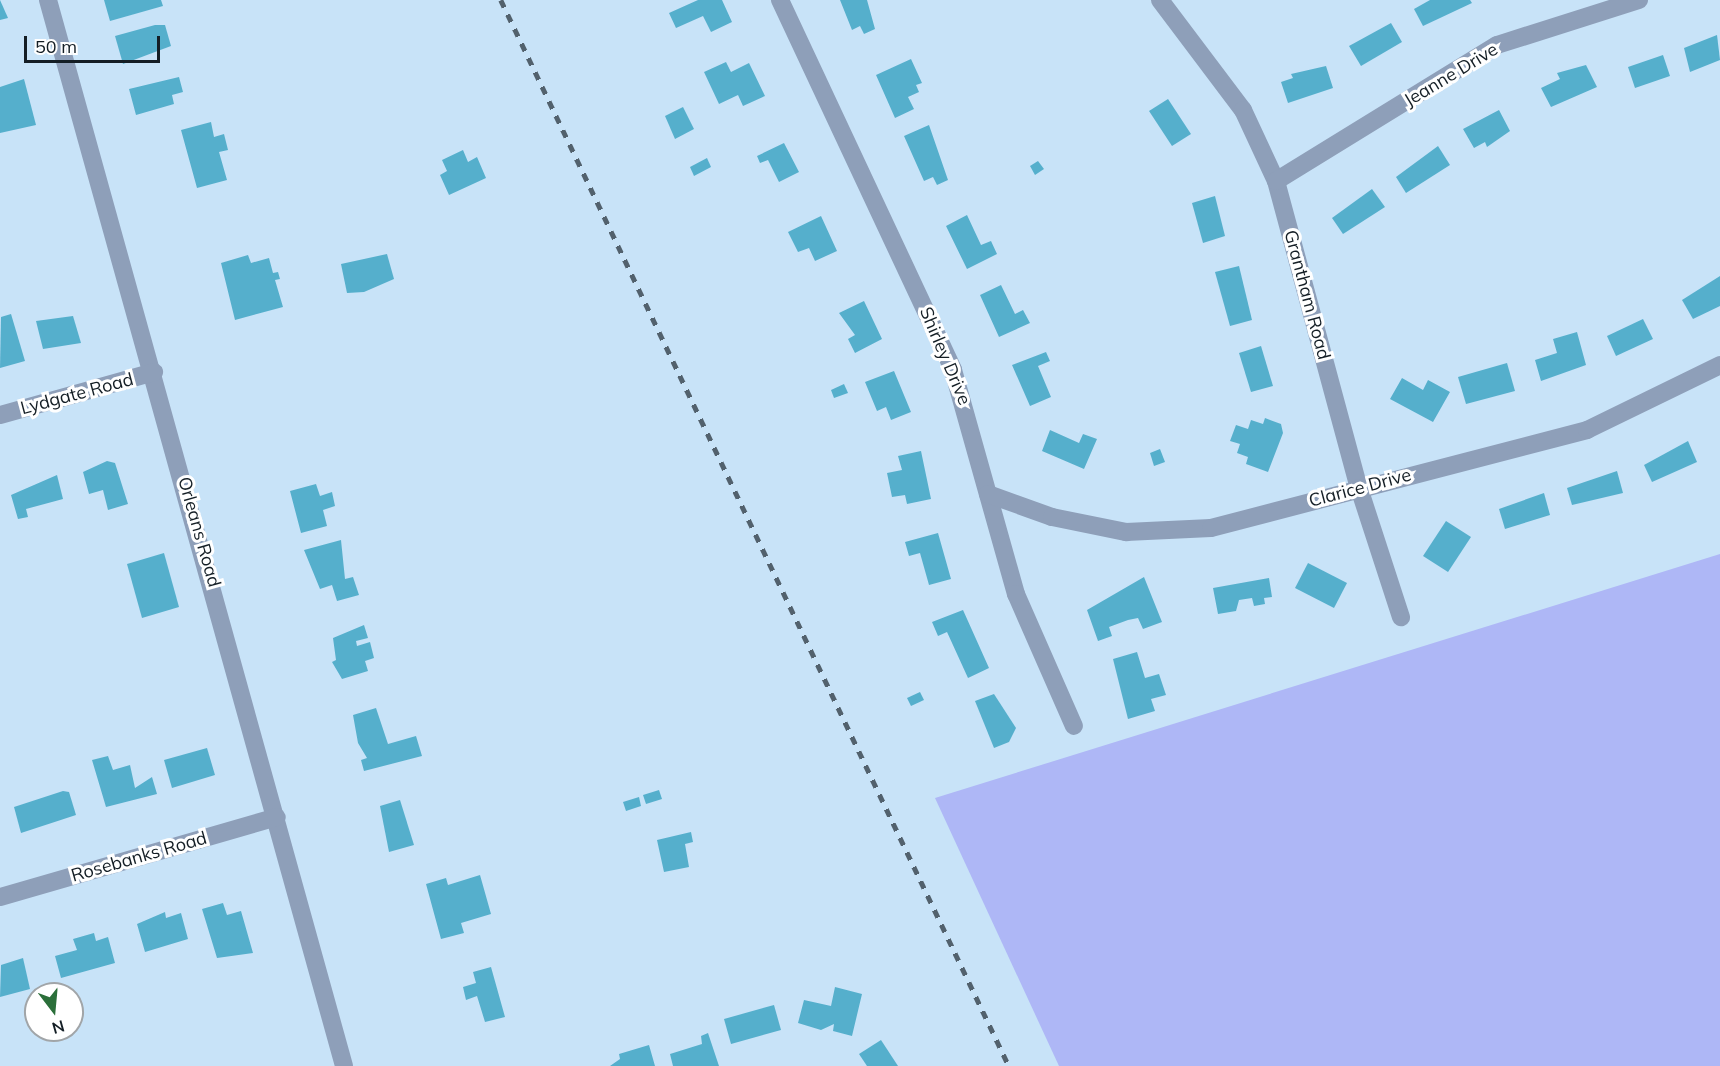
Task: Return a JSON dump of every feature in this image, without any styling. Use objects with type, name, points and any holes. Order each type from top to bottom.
[{"type":"street","name":"Orleans Road","points":[[48,0],[278,817],[344,1066]]},
{"type":"street","name":"Shirley Drive","points":[[780,0],[953,370],[1016,594],[1074,726]]},
{"type":"street","name":"Grantham Road","points":[[1160,0],[1243,110],[1276,181],[1359,488],[1401,617]]},
{"type":"street","name":"Jeanne Drive","points":[[1276,181],[1497,45],[1640,0]]},
{"type":"street","name":"Clarice Drive","points":[[988,494],[1052,517],[1126,532],[1210,528],[1587,430],[1720,365]]},
{"type":"street","name":"Lydgate Road","points":[[0,415],[154,372]]},
{"type":"street","name":"Rosebanks Road","points":[[0,897],[278,817]]},
{"type":"shaded area","points":[[1720,554],[1720,1066],[1059,1066],[935,798]]},
{"type":"building","points":[[0,0],[8,18],[0,20]]},
{"type":"building","points":[[104,0],[161,0],[163,6],[110,21]]},
{"type":"building","points":[[698,0],[722,0],[732,22],[711,32],[703,16],[676,28],[669,13]]},
{"type":"building","points":[[840,0],[867,0],[875,29],[864,34],[860,26],[852,30]]},
{"type":"building","points":[[1430,0],[1470,0],[1472,3],[1423,26],[1414,9]]},
{"type":"building","points":[[1391,23],[1402,42],[1361,66],[1349,46]]},
{"type":"building","points":[[155,25],[165,25],[171,46],[123,64],[115,36]]},
{"type":"building","points":[[1717,35],[1720,60],[1690,72],[1684,48]]},
{"type":"building","points":[[1663,55],[1670,76],[1635,88],[1628,67]]},
{"type":"building","points":[[911,59],[922,83],[916,85],[919,92],[908,97],[914,109],[895,118],[876,75]]},
{"type":"building","points":[[726,62],[731,72],[749,63],[765,96],[743,106],[738,95],[719,104],[704,72]]},
{"type":"building","points":[[1586,65],[1597,87],[1551,107],[1541,88],[1560,79],[1557,73]]},
{"type":"building","points":[[1326,66],[1333,88],[1288,103],[1281,82],[1293,78],[1291,74]]},
{"type":"building","points":[[179,77],[183,92],[172,95],[174,104],[136,115],[129,89]]},
{"type":"building","points":[[24,79],[36,125],[0,133],[0,87]]},
{"type":"building","points":[[1168,99],[1191,134],[1172,146],[1149,111]]},
{"type":"building","points":[[683,107],[694,129],[675,139],[665,116]]},
{"type":"building","points":[[1499,110],[1510,131],[1487,147],[1485,142],[1474,148],[1463,129]]},
{"type":"building","points":[[211,122],[214,137],[224,134],[228,150],[219,152],[227,180],[197,188],[181,130]]},
{"type":"building","points":[[929,125],[948,180],[937,185],[933,177],[924,181],[904,136]]},
{"type":"building","points":[[784,143],[799,172],[779,182],[768,160],[760,163],[757,156]]},
{"type":"building","points":[[1438,146],[1450,165],[1406,193],[1396,177]]},
{"type":"building","points":[[463,150],[468,162],[477,157],[486,178],[449,195],[440,175],[447,171],[442,160]]},
{"type":"building","points":[[707,158],[711,167],[694,176],[690,167]]},
{"type":"building","points":[[1038,161],[1044,169],[1035,175],[1030,166]]},
{"type":"building","points":[[1372,189],[1385,207],[1343,234],[1332,218]]},
{"type":"building","points":[[1215,196],[1225,236],[1203,243],[1192,203]]},
{"type":"building","points":[[967,215],[981,245],[991,241],[997,254],[967,269],[946,226]]},
{"type":"building","points":[[821,216],[837,251],[815,261],[809,248],[798,252],[788,232]]},
{"type":"building","points":[[387,254],[394,279],[364,292],[347,293],[341,264]]},
{"type":"building","points":[[248,255],[251,263],[269,258],[273,273],[278,272],[280,279],[275,280],[283,307],[235,320],[221,263]]},
{"type":"building","points":[[1239,266],[1252,320],[1230,326],[1215,272]]},
{"type":"building","points":[[1720,276],[1720,306],[1693,319],[1682,300]]},
{"type":"building","points":[[1001,285],[1015,314],[1023,310],[1030,323],[999,337],[980,295]]},
{"type":"building","points":[[864,301],[882,339],[855,353],[848,339],[855,335],[839,313]]},
{"type":"building","points":[[11,314],[25,361],[0,368],[1,317]]},
{"type":"building","points":[[73,316],[81,343],[43,349],[36,321]]},
{"type":"building","points":[[1643,319],[1653,339],[1616,356],[1607,336]]},
{"type":"building","points":[[1577,332],[1586,365],[1541,381],[1535,360],[1557,353],[1553,339]]},
{"type":"building","points":[[1261,346],[1273,386],[1251,392],[1239,353]]},
{"type":"building","points":[[1046,352],[1050,361],[1038,366],[1051,397],[1030,406],[1012,365]]},
{"type":"building","points":[[1507,363],[1515,391],[1466,404],[1458,377]]},
{"type":"building","points":[[894,371],[911,412],[891,420],[886,407],[877,411],[865,382]]},
{"type":"building","points":[[1402,378],[1423,390],[1428,380],[1450,392],[1433,422],[1390,399]]},
{"type":"building","points":[[844,384],[848,393],[834,398],[831,390]]},
{"type":"building","points":[[1265,418],[1281,424],[1283,433],[1268,472],[1246,464],[1248,457],[1237,453],[1240,444],[1230,441],[1236,425],[1248,429],[1251,420],[1263,424]]},
{"type":"building","points":[[1050,430],[1079,443],[1083,434],[1097,439],[1084,469],[1042,451]]},
{"type":"building","points":[[1688,441],[1697,462],[1652,482],[1644,465]]},
{"type":"building","points":[[1160,449],[1165,462],[1154,466],[1150,453]]},
{"type":"building","points":[[921,451],[931,499],[907,504],[905,495],[892,497],[887,473],[902,470],[898,456]]},
{"type":"building","points":[[107,461],[115,463],[128,504],[108,510],[103,490],[89,494],[83,472]]},
{"type":"building","points":[[1617,471],[1623,493],[1572,505],[1567,488]]},
{"type":"building","points":[[57,475],[63,499],[26,509],[28,517],[18,519],[11,495]]},
{"type":"building","points":[[316,484],[320,496],[332,492],[335,506],[323,510],[327,526],[301,533],[290,491]]},
{"type":"building","points":[[1544,493],[1550,515],[1505,529],[1499,509]]},
{"type":"building","points":[[1446,521],[1471,537],[1448,572],[1423,556]]},
{"type":"building","points":[[938,533],[951,579],[929,585],[920,553],[909,556],[905,542]]},
{"type":"building","points":[[341,540],[345,579],[353,577],[359,595],[337,601],[332,585],[320,589],[304,550]]},
{"type":"building","points":[[164,553],[179,607],[142,618],[127,564]]},
{"type":"building","points":[[1308,563],[1347,583],[1334,608],[1295,588]]},
{"type":"building","points":[[1144,577],[1162,622],[1143,629],[1138,618],[1128,620],[1109,627],[1112,636],[1098,641],[1087,610]]},
{"type":"building","points":[[1269,578],[1272,597],[1264,598],[1265,604],[1254,606],[1252,598],[1239,600],[1236,611],[1218,614],[1213,588]]},
{"type":"building","points":[[963,610],[989,668],[968,678],[947,632],[938,636],[932,622]]},
{"type":"building","points":[[364,625],[368,638],[356,641],[357,646],[370,642],[374,658],[365,661],[368,671],[342,679],[332,662],[336,660],[333,638]]},
{"type":"building","points":[[1137,652],[1145,678],[1159,674],[1166,695],[1151,699],[1155,711],[1128,719],[1113,659]]},
{"type":"building","points":[[920,692],[924,700],[911,706],[907,698]]},
{"type":"building","points":[[994,694],[1016,728],[1009,742],[994,748],[975,701]]},
{"type":"building","points":[[376,708],[388,744],[416,736],[422,756],[364,771],[361,760],[367,758],[358,743],[353,715]]},
{"type":"building","points":[[207,748],[215,775],[172,788],[164,760]]},
{"type":"building","points":[[108,756],[113,770],[130,765],[135,788],[152,777],[157,794],[106,807],[92,760]]},
{"type":"building","points":[[659,790],[662,799],[646,804],[643,795]]},
{"type":"building","points":[[63,791],[69,792],[76,815],[21,833],[14,807]]},
{"type":"building","points":[[639,797],[641,806],[626,811],[623,802]]},
{"type":"building","points":[[400,800],[414,845],[389,852],[380,806]]},
{"type":"building","points":[[691,832],[693,842],[685,844],[689,867],[664,872],[657,840]]},
{"type":"building","points":[[480,875],[491,914],[461,923],[464,933],[441,939],[426,884],[446,878],[448,885]]},
{"type":"building","points":[[223,903],[227,915],[241,911],[253,953],[217,958],[202,909]]},
{"type":"building","points":[[165,912],[166,918],[181,913],[188,939],[145,952],[137,924]]},
{"type":"building","points":[[94,933],[96,941],[108,937],[115,963],[61,978],[55,956],[77,950],[73,939]]},
{"type":"building","points":[[23,958],[28,982],[24,982],[24,991],[0,997],[1,965]]},
{"type":"building","points":[[491,967],[505,1017],[485,1022],[477,996],[466,1000],[463,987],[476,983],[473,972]]},
{"type":"building","points":[[835,987],[862,994],[852,1036],[833,1031],[834,1024],[821,1030],[798,1023],[804,1000],[831,1006]]},
{"type":"building","points":[[774,1005],[781,1030],[731,1044],[724,1019]]},
{"type":"building","points":[[708,1033],[719,1066],[673,1066],[670,1054],[702,1044],[701,1036]]},
{"type":"building","points":[[881,1040],[898,1066],[867,1066],[859,1054]]},
{"type":"building","points":[[649,1045],[655,1066],[610,1066],[620,1059],[619,1054]]},
{"type":"railway","points":[[501,0],[1009,1066]]}]
